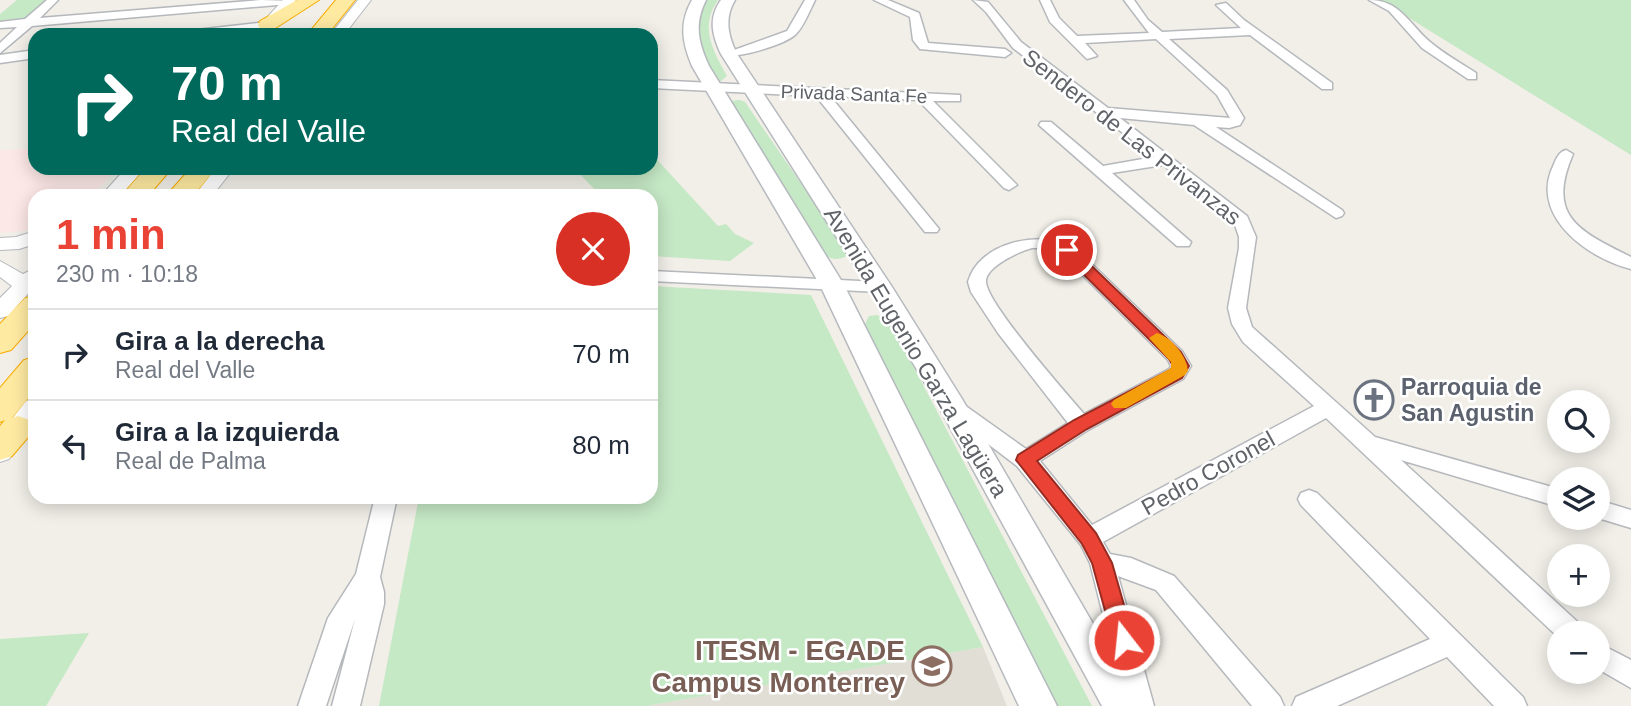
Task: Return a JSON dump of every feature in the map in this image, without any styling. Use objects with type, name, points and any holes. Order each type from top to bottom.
[{"type":"highway","points":[[274,28],[312,0]]},
{"type":"highway","points":[[323,28],[340,7],[354,0]]},
{"type":"highway","points":[[140,189],[154,175]]},
{"type":"highway","points":[[185,189],[198,175]]},
{"type":"highway","points":[[0,343],[28,293]]},
{"type":"highway","points":[[11,429],[28,386]]},
{"type":"main road","name":"Avenida Eugenio Garza Lagüera","points":[[699,0],[689,20],[691,45],[711,88],[832,285],[1038,706]]},
{"type":"main road","points":[[725,46],[720,16],[728,0]]},
{"type":"main road","name":"Avenida Eugenio Garza Lagüera","points":[[725,46],[880,287],[952,406],[1122,706]]},
{"type":"street","points":[[0,50],[31,24],[53,0]]},
{"type":"street","points":[[197,10],[208,0]]},
{"type":"street","points":[[0,25],[290,0]]},
{"type":"street","points":[[272,28],[290,0]]},
{"type":"street","points":[[343,28],[365,0]]},
{"type":"street","points":[[725,46],[786,36],[795,27],[810,0]]},
{"type":"street","points":[[879,0],[915,15],[919,40],[925,46],[1005,53]]},
{"type":"street","name":"Sendero de Las Privanzas","points":[[978,0],[992,11],[1017,45],[1227,206],[1246,224],[1247,248],[1237,309],[1241,324],[1261,350],[1368,443],[1559,621]]},
{"type":"street","points":[[1101,112],[1198,122],[1236,122],[1237,118],[1222,93],[1138,15],[1129,0]]},
{"type":"street","points":[[1374,0],[1393,9],[1426,45],[1472,76]]},
{"type":"street","points":[[1045,1],[1054,20],[1091,55]]},
{"type":"street","points":[[1222,5],[1327,86]]},
{"type":"street","points":[[0,30],[31,24]]},
{"type":"street","points":[[1074,40],[1254,31]]},
{"type":"street","points":[[725,46],[755,42]]},
{"type":"street","points":[[0,59],[28,55]]},
{"type":"street","name":"Privada Santa Fe","points":[[658,84],[955,98]]},
{"type":"street","points":[[820,92],[931,229]]},
{"type":"street","points":[[922,97],[1009,185]]},
{"type":"street","points":[[1198,122],[1336,213]]},
{"type":"street","points":[[1046,125],[1184,242]]},
{"type":"street","points":[[1566,153],[1557,175],[1556,205],[1563,217],[1581,234],[1631,264]]},
{"type":"street","points":[[1100,170],[1164,160]]},
{"type":"street","points":[[116,189],[130,175]]},
{"type":"street","points":[[208,189],[220,175]]},
{"type":"street","points":[[0,261],[18,241]]},
{"type":"street","points":[[1025,460],[1081,425],[1176,374],[1181,366],[1175,356],[1058,244],[1039,242],[1008,251],[979,274],[977,287],[990,309],[1081,425]]},
{"type":"street","points":[[0,267],[28,286]]},
{"type":"street","points":[[658,275],[880,287]]},
{"type":"street","points":[[0,311],[28,290]]},
{"type":"street","points":[[952,406],[1025,460],[1048,484],[1089,538],[1102,563],[1140,706]]},
{"type":"street","name":"Pedro Coronel","points":[[1089,538],[1327,408]]},
{"type":"street","name":"Sendero de Las Privanzas","points":[[1368,443],[1547,495]]},
{"type":"street","points":[[1309,499],[1513,706]]},
{"type":"street","points":[[368,577],[372,592],[371,604],[348,695],[315,696],[341,618],[368,577],[384,504]]},
{"type":"street","points":[[1610,513],[1631,519]]},
{"type":"street","points":[[1102,563],[1130,568],[1165,583],[1270,706]]},
{"type":"street","points":[[1306,706],[1450,643]]},
{"type":"street","points":[[1610,662],[1631,675]]},
{"type":"shaded area","points":[[28,149],[28,175],[111,175],[98,189],[28,189],[28,231],[0,233],[0,150]]},
{"type":"shaded area","name":"ITESM - EGADE Campus Monterrey","points":[[983,647],[1007,706],[646,706]]},
{"type":"green space","points":[[17,0],[47,0],[24,21],[0,22],[0,14]]},
{"type":"green space","points":[[704,0],[718,0],[712,10],[709,29],[713,48],[727,76],[721,81],[715,81],[701,60],[694,19]]},
{"type":"green space","points":[[1380,0],[1631,0],[1631,155]]},
{"type":"green space","points":[[729,101],[745,102],[848,252],[847,256],[834,259],[823,252]]},
{"type":"green space","points":[[658,161],[718,226],[726,224],[735,234],[754,243],[730,261],[658,256],[658,189],[594,189],[581,175],[658,175]]},
{"type":"green space","points":[[658,286],[811,295],[983,647],[646,706],[379,706],[418,504],[658,504]]},
{"type":"green space","points":[[877,315],[890,322],[1092,706],[1051,706],[865,324],[869,316]]},
{"type":"green space","points":[[89,633],[46,706],[0,706],[0,639]]},
{"type":"slow traffic","points":[[1120,404],[1180,371],[1180,361],[1157,338]]},
{"type":"place","name":"Parroquia de San Agustin","points":[[1374,400]]},
{"type":"place","name":"ITESM - EGADE Campus Monterrey","points":[[932,666]]},
{"type":"route","points":[[1067,250],[1180,361],[1181,366],[1176,374],[1081,425],[1025,460],[1048,484],[1089,538],[1102,563],[1124,640]]}]
